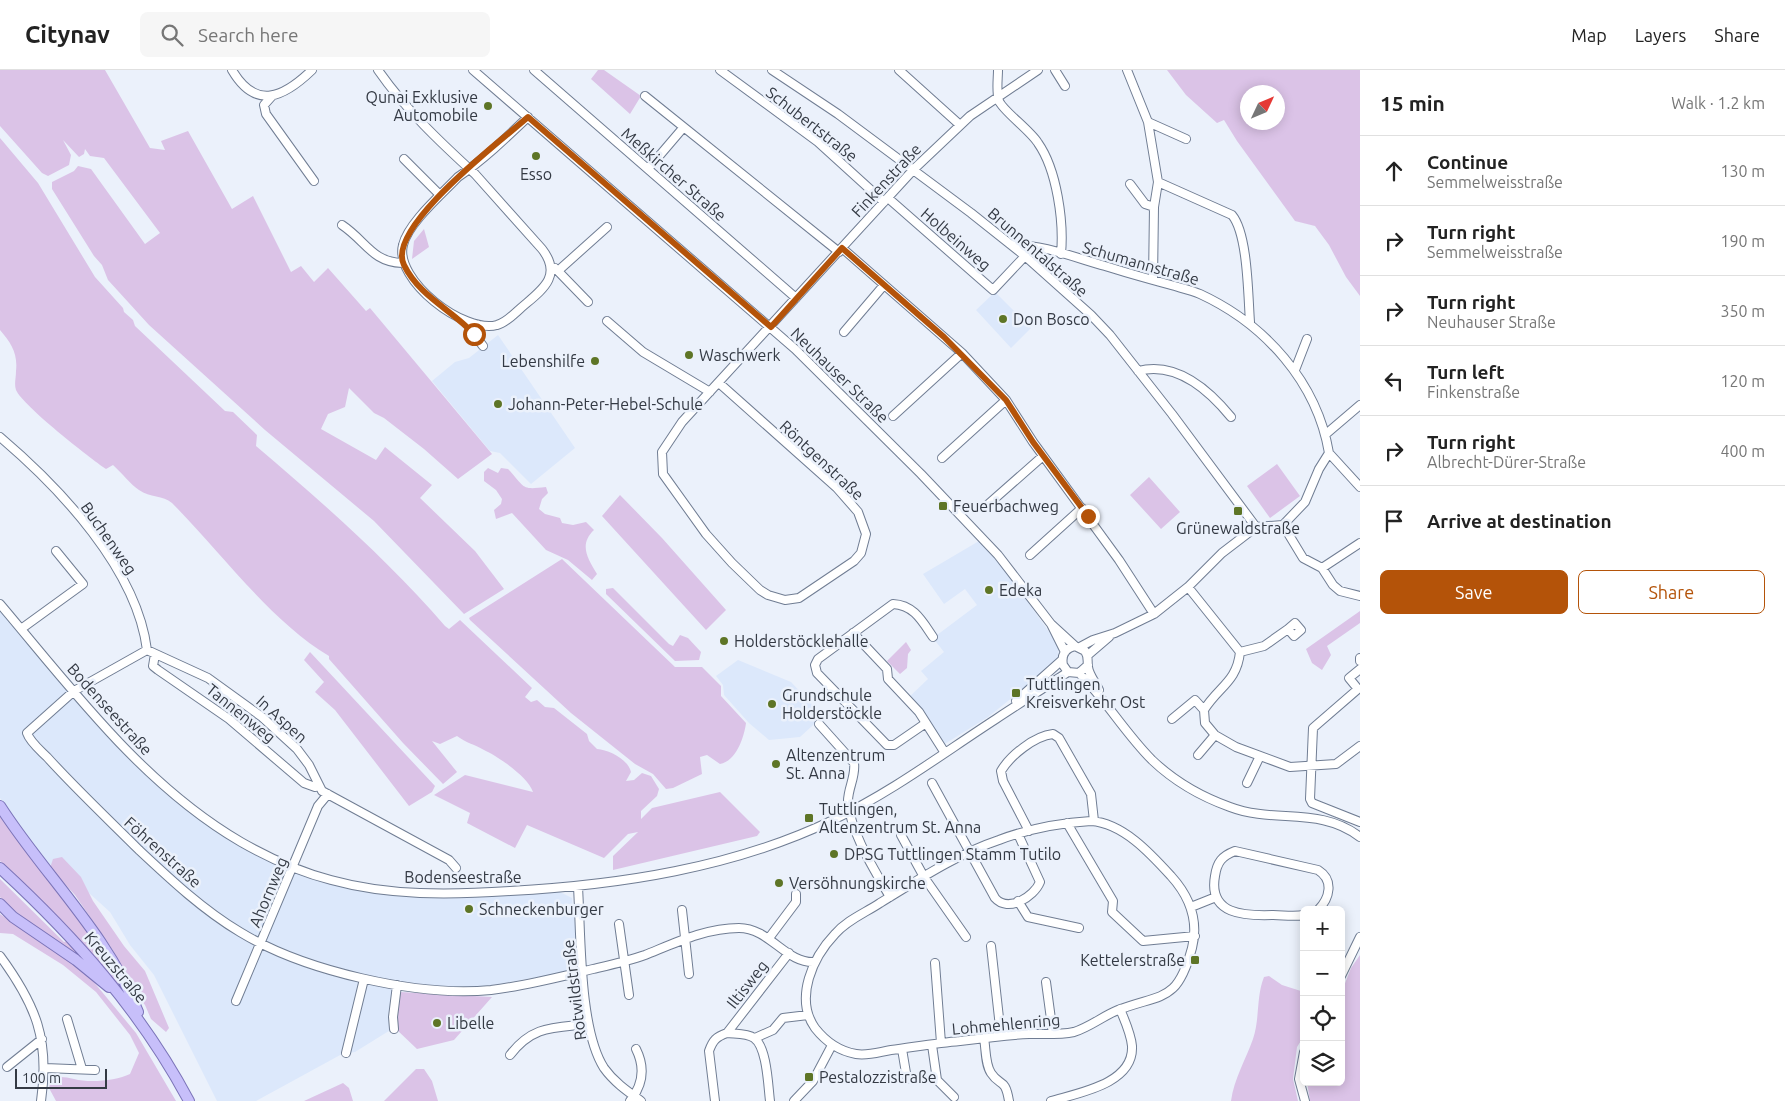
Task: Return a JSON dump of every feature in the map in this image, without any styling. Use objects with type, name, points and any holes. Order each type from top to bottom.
[{"type":"main road","points":[[0,806],[36,858],[101,942],[128,988],[143,1024]]},
{"type":"main road","name":"Kreuzstraße","points":[[0,868],[63,928],[123,997],[143,1024],[189,1101]]},
{"type":"main road","points":[[0,904],[13,916],[76,960],[123,997]]},
{"type":"street","points":[[232,70],[241,84],[250,92],[262,96],[272,96],[293,88],[312,70]]},
{"type":"street","points":[[378,70],[408,108],[469,168],[542,249],[552,266],[559,270],[588,302]]},
{"type":"street","name":"Neuhauser Straße","points":[[473,70],[771,327],[877,430],[998,555],[1052,628],[1065,652]]},
{"type":"street","name":"Meßkircher Straße","points":[[534,70],[796,298]]},
{"type":"street","name":"Schubertstraße","points":[[720,70],[818,142],[886,200]]},
{"type":"street","name":"Brunnentalstraße","points":[[772,70],[914,169],[1012,245],[1110,334],[1209,461],[1256,528]]},
{"type":"street","points":[[899,70],[960,125]]},
{"type":"street","name":"Finkenstraße","points":[[771,327],[914,169],[960,125],[1038,70]]},
{"type":"street","points":[[1054,70],[1065,86]]},
{"type":"street","points":[[1128,70],[1148,122],[1158,182],[1154,207],[1153,280]]},
{"type":"street","points":[[997,71],[998,99],[1001,105],[1025,126],[1047,157],[1063,233],[1061,254]]},
{"type":"street","points":[[272,96],[264,105],[266,114],[314,181]]},
{"type":"street","points":[[645,96],[683,128],[884,285],[962,353],[1006,400],[1043,456],[1140,591],[1154,614]]},
{"type":"street","points":[[528,117],[440,195],[408,234],[401,256],[402,263],[420,288],[433,300],[460,318],[479,325],[498,325],[511,316],[547,284],[552,266]]},
{"type":"street","points":[[1148,122],[1186,139]]},
{"type":"street","points":[[648,169],[683,128]]},
{"type":"street","points":[[404,159],[440,195]]},
{"type":"street","points":[[1158,182],[1232,215],[1238,223],[1246,265],[1250,322]]},
{"type":"street","points":[[1130,184],[1145,204],[1154,207]]},
{"type":"street","name":"Holbeinweg","points":[[886,200],[992,290],[1026,256]]},
{"type":"street","points":[[342,225],[356,234],[383,261],[402,263]]},
{"type":"street","points":[[559,270],[608,227]]},
{"type":"street","name":"Schumannstraße","points":[[1012,245],[1023,245],[1061,254],[1199,293],[1250,322],[1278,349],[1295,370],[1326,434],[1330,453]]},
{"type":"street","points":[[844,332],[884,285]]},
{"type":"street","points":[[460,318],[483,346]]},
{"type":"street","points":[[607,321],[643,352],[710,392]]},
{"type":"street","points":[[474,334],[479,325]]},
{"type":"street","name":"Röntgenstraße","points":[[719,383],[837,488],[862,519],[866,538],[858,557],[799,598],[785,600],[768,595],[732,564],[706,534],[663,474],[661,459],[664,446],[682,422],[771,327]]},
{"type":"street","points":[[1295,370],[1308,339]]},
{"type":"street","points":[[893,416],[962,353]]},
{"type":"street","points":[[1138,370],[1157,368],[1190,380],[1208,391],[1231,418]]},
{"type":"street","points":[[942,458],[1006,400]]},
{"type":"street","points":[[1326,434],[1360,405]]},
{"type":"street","name":"Buchenweg","points":[[0,438],[48,481],[95,536],[123,581],[137,609],[147,650]]},
{"type":"street","points":[[1360,487],[1330,453],[1319,469],[1305,502],[1282,526],[1256,528],[1222,553],[1188,587],[1154,614],[1115,633],[1065,652],[1062,660],[1068,672],[1080,673],[1153,761],[1194,791],[1230,807],[1250,813],[1268,816],[1326,819],[1340,824],[1360,837]]},
{"type":"street","points":[[984,508],[1043,456]]},
{"type":"street","points":[[1030,555],[1082,508]]},
{"type":"street","points":[[1282,526],[1303,558],[1322,568],[1340,591],[1360,596]]},
{"type":"street","points":[[1322,568],[1360,542]]},
{"type":"street","points":[[21,629],[83,584],[56,551]]},
{"type":"street","points":[[1188,587],[1240,652],[1239,666],[1232,678],[1204,710]]},
{"type":"street","name":"Bodenseestraße","points":[[0,604],[114,737],[186,804],[241,842],[273,859],[330,880],[400,892],[474,894],[578,887],[637,878],[721,860],[807,832],[887,791],[1068,672]]},
{"type":"street","points":[[926,723],[894,745],[887,745],[818,673],[815,665],[818,659],[893,604],[902,604],[914,611],[933,637]]},
{"type":"street","name":"Neuhauser Straße","points":[[1052,628],[1078,647]]},
{"type":"street","points":[[1240,652],[1264,646],[1288,629]]},
{"type":"street","points":[[853,633],[887,669],[888,679],[926,723],[945,754]]},
{"type":"street","points":[[1088,655],[1115,633]]},
{"type":"street","points":[[1078,647],[1088,655]]},
{"type":"street","points":[[74,691],[147,650]]},
{"type":"street","name":"In Aspen","points":[[147,650],[208,678],[262,717],[296,749],[309,765],[319,786],[328,794],[448,860],[456,868]]},
{"type":"street","name":"Tannenweg","points":[[155,654],[153,666],[229,719],[304,783],[315,787],[319,786]]},
{"type":"street","points":[[1088,655],[1088,665],[1108,707]]},
{"type":"street","name":"Bodenseestraße","points":[[996,718],[1062,660]]},
{"type":"street","points":[[1080,673],[1088,665]]},
{"type":"street","points":[[1360,669],[1349,678],[1358,689],[1313,728],[1310,799],[1312,803],[1360,822]]},
{"type":"street","name":"Föhrenstraße","points":[[74,691],[30,729],[27,736],[67,779],[154,864],[225,922],[261,944],[308,964],[364,979],[397,984],[464,990],[491,990],[624,961],[686,938],[739,928],[753,930],[769,938],[803,962],[815,962]]},
{"type":"street","points":[[1172,719],[1195,700],[1204,710],[1205,723],[1214,735],[1260,756],[1290,767],[1336,764],[1360,746]]},
{"type":"street","points":[[819,724],[854,763],[854,774],[848,801],[850,811],[867,857],[890,897]]},
{"type":"street","points":[[1029,831],[1003,781],[1001,771],[1007,761],[1044,735],[1053,734],[1059,738],[1091,794],[1094,821]]},
{"type":"street","points":[[1198,755],[1214,735]]},
{"type":"street","points":[[1247,783],[1260,756]]},
{"type":"street","points":[[932,783],[1000,903],[1010,905],[1032,894],[1040,882],[1018,834]]},
{"type":"street","name":"Ahornweg","points":[[236,1002],[318,806],[328,794]]},
{"type":"street","name":"Lohmehlenring","points":[[1094,821],[1114,827],[1152,857],[1181,887],[1191,907],[1195,936],[1184,970],[1170,992],[1158,999],[1120,1009],[1075,1031],[1053,1034],[1001,1036],[858,1054],[832,1045],[816,1030],[808,1015],[807,985],[815,962],[836,932],[890,897],[970,852],[1018,834],[1067,823],[1094,821]]},
{"type":"street","points":[[1067,823],[1113,900],[1112,912],[1142,941],[1195,936]]},
{"type":"street","points":[[901,835],[924,877],[966,938]]},
{"type":"street","points":[[1300,916],[1243,915],[1226,908],[1216,897],[1214,880],[1217,865],[1221,859],[1235,851],[1322,872],[1329,884],[1329,892],[1322,906]]},
{"type":"street","name":"Rotwildstraße","points":[[578,887],[588,1024],[593,1045],[605,1069],[635,1099]]},
{"type":"street","points":[[769,938],[796,902],[796,894]]},
{"type":"street","points":[[1191,907],[1216,897]]},
{"type":"street","points":[[1018,901],[1028,917],[1079,928]]},
{"type":"street","points":[[682,910],[689,974]]},
{"type":"street","points":[[619,924],[629,995]]},
{"type":"street","points":[[1345,968],[1360,938]]},
{"type":"street","points":[[991,946],[1001,1036]]},
{"type":"street","name":"Iltisweg","points":[[715,1101],[708,1051],[716,1038],[727,1033],[790,953]]},
{"type":"street","points":[[0,956],[30,1002],[37,1019],[42,1039],[45,1068],[41,1101]]},
{"type":"street","points":[[934,963],[941,1043]]},
{"type":"street","points":[[346,1053],[364,979]]},
{"type":"street","points":[[1046,982],[1053,1034]]},
{"type":"street","points":[[394,1029],[393,1017],[397,984]]},
{"type":"street","points":[[1051,1101],[1105,1083],[1120,1074],[1128,1065],[1132,1045],[1120,1009]]},
{"type":"street","points":[[727,1033],[754,1038],[773,1030],[783,1018],[808,1015]]},
{"type":"street","points":[[67,1020],[82,1069]]},
{"type":"street","points":[[510,1055],[520,1041],[531,1034],[549,1028],[588,1024]]},
{"type":"street","points":[[754,1038],[764,1054],[770,1101]]},
{"type":"street","points":[[984,1038],[988,1068],[992,1075],[1004,1083],[1009,1101]]},
{"type":"street","points":[[7,1067],[42,1039]]},
{"type":"street","points":[[796,1100],[813,1081],[832,1045]]},
{"type":"street","name":"Lohmehlenring","points":[[932,1045],[937,1080],[954,1098]]},
{"type":"street","points":[[635,1099],[642,1078],[641,1064],[636,1049]]},
{"type":"street","points":[[902,1049],[907,1079]]},
{"type":"street","points":[[45,1068],[95,1070]]},
{"type":"street","points":[[1301,1086],[1305,1101]]},
{"type":"shaded area","points":[[0,70],[105,70],[150,148],[165,150],[161,141],[188,131],[232,209],[253,196],[291,272],[301,266],[314,282],[328,268],[366,311],[370,308],[492,454],[458,479],[424,449],[384,418],[374,413],[349,388],[345,407],[328,414],[321,429],[376,460],[385,447],[432,485],[420,498],[475,551],[504,589],[464,614],[374,521],[265,430],[149,325],[108,280],[102,265],[94,256],[52,189],[52,182],[74,171],[78,166],[91,169],[145,244],[160,233],[104,158],[90,156],[85,149],[84,154],[79,157],[63,140],[71,155],[69,165],[48,176],[42,173],[0,126]]},
{"type":"shaded area","points":[[598,70],[604,70],[641,96],[630,114],[591,79]]},
{"type":"shaded area","points":[[1167,70],[1360,70],[1360,296],[1346,277],[1329,245],[1315,226],[1295,221],[1224,120],[1217,123],[1186,95]]},
{"type":"shaded area","points":[[0,138],[38,183],[95,277],[133,320],[135,326],[225,411],[233,412],[257,435],[256,446],[354,532],[401,578],[445,626],[449,629],[460,620],[532,688],[525,697],[531,702],[537,700],[545,707],[554,708],[587,734],[589,741],[597,749],[612,753],[622,759],[631,772],[626,781],[634,780],[642,773],[651,776],[659,789],[657,796],[641,811],[641,819],[652,808],[720,792],[760,832],[757,836],[613,870],[613,856],[638,832],[628,834],[604,858],[527,825],[515,848],[467,823],[470,813],[434,795],[465,775],[533,792],[525,780],[505,762],[457,736],[440,744],[432,741],[457,772],[443,784],[403,743],[329,659],[329,656],[286,624],[266,605],[172,503],[139,490],[113,465],[106,469],[43,419],[21,398],[16,390],[15,383],[15,354],[0,330]]},
{"type":"shaded area","points":[[424,229],[429,247],[412,259],[414,241]]},
{"type":"shaded area","name":"Don Bosco","points":[[995,292],[1031,328],[1011,348],[976,310]]},
{"type":"shaded area","name":"Johann-Peter-Hebel-Schule","points":[[498,335],[575,448],[531,484],[500,453],[490,451],[432,381],[455,362],[469,358]]},
{"type":"shaded area","points":[[1277,464],[1300,496],[1270,518],[1247,486]]},
{"type":"shaded area","points":[[488,468],[498,473],[501,468],[508,469],[527,488],[546,487],[548,493],[542,499],[539,509],[545,514],[560,518],[562,523],[573,525],[586,522],[594,530],[589,535],[586,546],[588,557],[597,574],[592,580],[568,560],[546,550],[512,513],[496,519],[494,510],[501,504],[502,499],[496,490],[484,481],[484,472]]},
{"type":"shaded area","points":[[1149,477],[1180,512],[1161,529],[1130,495]]},
{"type":"shaded area","points":[[620,495],[662,538],[726,610],[706,630],[602,516]]},
{"type":"shaded area","points":[[979,541],[1006,571],[1059,646],[1058,661],[988,717],[943,745],[907,699],[928,679],[921,671],[944,652],[933,638],[977,605],[965,589],[944,604],[923,574]]},
{"type":"shaded area","points":[[562,559],[675,667],[702,667],[721,686],[721,696],[746,723],[741,742],[731,758],[720,764],[707,755],[700,757],[702,774],[673,788],[666,789],[653,774],[635,764],[571,713],[470,620],[469,618]]},
{"type":"shaded area","points":[[613,588],[669,644],[673,646],[680,635],[688,638],[701,652],[699,660],[675,661],[606,594],[606,589]]},
{"type":"shaded area","points":[[0,609],[178,800],[281,864],[406,895],[556,890],[572,898],[579,961],[568,972],[492,985],[444,991],[396,990],[392,1029],[355,1052],[342,1054],[256,1101],[217,1101],[154,975],[130,945],[110,912],[68,874],[47,863],[0,798]]},
{"type":"shaded area","points":[[1360,611],[1360,623],[1327,646],[1331,655],[1322,670],[1312,663],[1306,649]]},
{"type":"shaded area","points":[[906,642],[911,650],[908,654],[907,668],[900,674],[887,661]]},
{"type":"shaded area","points":[[310,652],[435,786],[432,792],[409,806],[335,710],[315,692],[324,682],[304,660]]},
{"type":"shaded area","name":"Grundschule Holderstöckle","points":[[738,660],[791,682],[823,716],[800,737],[769,740],[749,723],[724,695],[723,685],[716,676]]},
{"type":"shaded area","points":[[0,812],[93,936],[122,984],[119,986],[70,929],[0,861]]},
{"type":"shaded area","points":[[62,857],[81,877],[93,901],[124,946],[145,971],[169,1028],[166,1032],[151,1019],[145,1005],[136,994],[112,949],[75,895],[50,868],[53,859]]},
{"type":"shaded area","points":[[0,879],[64,942],[67,941],[95,972],[8,906],[0,897]]},
{"type":"shaded area","points":[[0,914],[70,961],[93,981],[136,1033],[176,1101],[56,1101],[49,1088],[51,1078],[63,1077],[95,1081],[110,1080],[130,1074],[139,1053],[130,1035],[96,992],[63,965],[13,934],[0,933]]},
{"type":"shaded area","points":[[1360,955],[1360,1101],[1310,1101],[1308,1086],[1345,1086],[1345,983],[1351,968]]},
{"type":"shaded area","points":[[1269,976],[1282,985],[1300,991],[1300,1042],[1297,1047],[1293,1079],[1298,1101],[1231,1101],[1237,1077],[1253,1039],[1264,977]]},
{"type":"shaded area","points":[[400,992],[492,997],[454,1040],[417,1049],[396,1029]]},
{"type":"shaded area","points":[[416,1069],[424,1069],[432,1081],[438,1101],[384,1101]]},
{"type":"shaded area","points":[[343,1083],[349,1088],[353,1101],[304,1101]]},
{"type":"place","name":"Qunai Exklusive Automobile","points":[[488,106]]},
{"type":"place","name":"Esso","points":[[536,156]]},
{"type":"place","name":"Don Bosco","points":[[1003,319]]},
{"type":"place","name":"Waschwerk","points":[[689,355]]},
{"type":"place","name":"Lebenshilfe","points":[[595,361]]},
{"type":"place","name":"Johann-Peter-Hebel-Schule","points":[[498,404]]},
{"type":"place","name":"Feuerbachweg","points":[[943,506]]},
{"type":"place","name":"Grünewaldstraße","points":[[1238,511]]},
{"type":"place","name":"Edeka","points":[[989,590]]},
{"type":"place","name":"Holderstöcklehalle","points":[[724,641]]},
{"type":"place","name":"Tuttlingen Kreisverkehr Ost","points":[[1016,693]]},
{"type":"place","name":"Grundschule Holderstöckle","points":[[772,704]]},
{"type":"place","name":"Altenzentrum St. Anna","points":[[776,764]]},
{"type":"place","name":"Tuttlingen, Altenzentrum St. Anna","points":[[809,818]]},
{"type":"place","name":"DPSG Tuttlingen Stamm Tutilo","points":[[834,854]]},
{"type":"place","name":"Versöhnungskirche","points":[[779,883]]},
{"type":"place","name":"Schneckenburger","points":[[469,909]]},
{"type":"place","name":"Kettelerstraße","points":[[1195,960]]},
{"type":"place","name":"Libelle","points":[[437,1023]]},
{"type":"place","name":"Pestalozzistraße","points":[[809,1077]]},
{"type":"route","points":[[474,334],[460,318],[433,300],[420,288],[402,263],[403,243],[415,224],[440,195],[458,177],[528,117],[771,327],[842,248],[962,353],[1006,400],[1033,442],[1088,516]]}]
